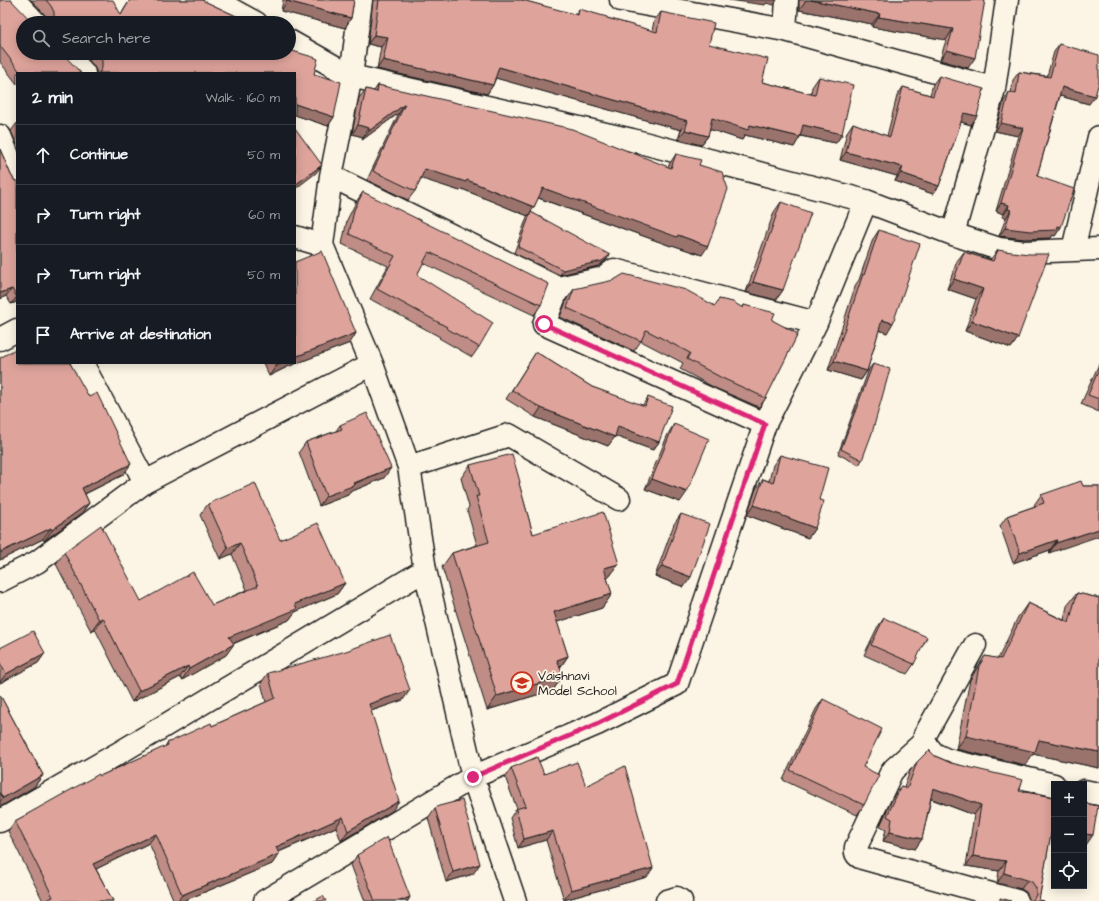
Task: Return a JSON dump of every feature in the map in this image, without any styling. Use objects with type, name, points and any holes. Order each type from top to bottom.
[{"type":"street","points":[[14,0],[29,16]]},
{"type":"street","points":[[214,0],[243,16]]},
{"type":"street","points":[[361,0],[351,76],[331,176],[322,245],[372,364],[409,467],[425,570],[473,777],[516,901]]},
{"type":"street","points":[[621,0],[784,30],[978,84],[994,90]]},
{"type":"street","points":[[784,30],[787,0]]},
{"type":"street","points":[[953,234],[994,90],[1007,0]]},
{"type":"street","points":[[296,45],[351,76],[632,140],[866,202],[999,249],[1024,252],[1099,249]]},
{"type":"street","points":[[72,60],[83,72]]},
{"type":"street","points":[[0,136],[16,176]]},
{"type":"street","points":[[1073,250],[1099,137]]},
{"type":"street","points":[[331,176],[558,288],[604,278],[614,270],[816,323]]},
{"type":"street","points":[[265,901],[473,777],[597,724],[677,684],[765,424],[816,323],[866,202]]},
{"type":"street","points":[[296,237],[322,245]]},
{"type":"street","points":[[558,288],[544,324],[765,424]]},
{"type":"street","points":[[0,339],[16,331]]},
{"type":"street","points":[[83,364],[146,482]]},
{"type":"street","points":[[0,581],[37,562],[146,482],[372,364]]},
{"type":"street","points":[[409,467],[509,435],[619,499]]},
{"type":"street","points":[[0,821],[126,749],[425,570]]},
{"type":"street","points":[[975,645],[925,735],[924,742],[891,773],[855,852],[862,858],[1017,901]]},
{"type":"street","points":[[924,742],[934,754],[947,760],[1051,783]]},
{"type":"street","points":[[1087,792],[1099,794]]},
{"type":"street","points":[[667,901],[677,898],[682,901]]},
{"type":"building","points":[[0,0],[11,0],[26,16],[16,16],[16,60],[69,60],[80,72],[20,72],[0,46]]},
{"type":"building","points":[[46,0],[113,0],[121,15],[130,0],[202,0],[236,16],[54,16],[51,6]]},
{"type":"building","points":[[287,0],[354,0],[351,18]]},
{"type":"building","points":[[379,0],[522,0],[578,15],[579,9],[657,32],[661,12],[714,23],[709,44],[768,59],[762,82],[815,95],[819,77],[853,85],[842,134],[803,125],[800,137],[750,125],[748,130],[712,118],[708,136],[685,130],[688,121],[499,67],[493,85],[383,60],[388,37],[374,35]]},
{"type":"building","points":[[811,0],[985,0],[975,58],[947,50],[953,29],[879,17],[880,14]]},
{"type":"building","points":[[1059,44],[1099,55],[1099,82],[1095,96],[1062,87],[1037,176],[1074,189],[1061,227],[1058,226],[1057,230],[1030,231],[1005,228],[1011,210],[1008,209],[1009,205],[1001,203],[1023,128],[1001,123],[1009,92],[1016,94],[1019,72],[1050,77]]},
{"type":"building","points":[[296,52],[318,59],[314,74],[341,82],[334,117],[296,104],[296,72],[100,72],[102,68],[102,61],[296,60]]},
{"type":"building","points":[[939,76],[984,89],[977,116],[964,113],[939,186],[901,173],[903,167],[846,152],[853,123],[890,137],[903,87],[933,96]]},
{"type":"building","points":[[378,85],[572,129],[671,168],[676,154],[701,160],[699,165],[722,172],[728,189],[708,246],[678,235],[677,237],[543,188],[534,207],[467,180],[466,182],[425,169],[415,191],[373,171],[405,104],[369,131],[369,128],[358,125],[366,89],[377,92]]},
{"type":"building","points":[[296,129],[322,165],[296,184]]},
{"type":"building","points":[[0,149],[11,175],[16,181],[16,295],[12,289],[0,293]]},
{"type":"building","points":[[363,192],[549,284],[541,305],[429,252],[417,275],[493,323],[479,347],[446,328],[447,327],[377,289],[395,256],[349,234],[354,210]]},
{"type":"building","points":[[781,202],[811,213],[783,290],[753,282]]},
{"type":"building","points":[[531,212],[610,255],[602,261],[563,270],[518,247]]},
{"type":"building","points":[[879,230],[920,244],[893,323],[882,320],[867,371],[834,361]]},
{"type":"building","points":[[998,250],[1029,254],[1049,254],[1018,338],[972,321],[983,289],[954,279],[964,252],[993,261]]},
{"type":"building","points":[[322,251],[356,333],[296,357],[296,262]]},
{"type":"building","points":[[624,274],[686,290],[715,306],[719,299],[733,302],[743,308],[744,305],[775,313],[772,320],[798,334],[766,398],[722,378],[687,359],[690,353],[646,330],[641,341],[567,308],[574,289],[614,280]]},
{"type":"building","points":[[16,349],[16,364],[71,364],[89,397],[97,393],[131,464],[82,488],[89,503],[52,530],[51,528],[1,552],[0,549],[0,358]]},
{"type":"building","points":[[536,352],[592,387],[645,406],[648,397],[672,406],[659,442],[618,426],[615,437],[541,408],[512,390]]},
{"type":"building","points":[[873,364],[890,369],[872,433],[862,460],[841,449]]},
{"type":"building","points":[[1099,369],[1099,399],[1088,395]]},
{"type":"building","points":[[367,413],[391,468],[354,483],[355,485],[326,496],[306,442],[342,429],[340,425]]},
{"type":"building","points":[[674,424],[709,439],[687,492],[652,479]]},
{"type":"building","points":[[512,454],[533,534],[603,512],[619,564],[604,568],[612,594],[554,612],[568,656],[557,660],[563,676],[497,696],[452,553],[489,542],[476,496],[479,496],[470,465]]},
{"type":"building","points":[[780,455],[828,468],[819,500],[824,501],[815,528],[754,505],[763,479],[773,483]]},
{"type":"building","points":[[1081,481],[1083,486],[1099,486],[1099,529],[1056,543],[1057,540],[1020,553],[1007,516],[1044,503],[1041,495]]},
{"type":"building","points":[[255,483],[280,540],[318,523],[345,583],[295,604],[297,609],[229,637],[234,644],[189,669],[188,666],[139,691],[103,618],[99,620],[64,552],[101,525],[141,601],[193,572],[212,605],[258,586],[240,543],[228,548],[208,504]]},
{"type":"building","points":[[681,514],[710,524],[691,577],[662,566]]},
{"type":"building","points":[[1077,593],[1099,598],[1099,752],[1039,740],[1035,752],[966,736],[979,666],[985,656],[1001,659],[1028,603],[1069,623]]},
{"type":"building","points":[[884,618],[927,637],[914,664],[871,645]]},
{"type":"building","points":[[33,631],[45,653],[6,674],[0,663],[0,648]]},
{"type":"building","points":[[390,635],[410,690],[369,704],[399,801],[348,831],[343,817],[276,847],[279,854],[182,895],[156,834],[93,864],[113,901],[44,901],[53,897],[15,821],[99,774],[100,776],[168,745],[167,743],[211,723],[212,726],[275,698],[268,673],[346,651]]},
{"type":"building","points":[[0,695],[43,775],[3,798],[0,793]]},
{"type":"building","points":[[823,699],[882,729],[863,767],[879,775],[864,805],[790,770]]},
{"type":"building","points":[[929,750],[935,756],[951,763],[1023,780],[1019,791],[1051,796],[1051,834],[1039,900],[1044,901],[1031,901],[1036,895],[1036,888],[1032,882],[1004,873],[1006,861],[973,856],[981,805],[933,788],[922,839],[890,832],[892,819],[887,816],[901,786],[907,789],[917,762]]},
{"type":"building","points":[[537,757],[544,774],[577,762],[586,786],[625,766],[653,868],[571,890],[553,831],[524,839],[516,809],[526,806],[511,768]]},
{"type":"building","points":[[462,800],[480,864],[453,872],[435,808]]},
{"type":"building","points":[[1087,804],[1098,806],[1093,835],[1087,834]]},
{"type":"building","points":[[387,837],[410,897],[400,901],[375,901],[357,855]]},
{"type":"building","points":[[323,896],[326,901],[314,901]]},
{"type":"building","points":[[1000,898],[1011,901],[1000,901]]},
{"type":"place","name":"Vaishnavi Model School","points":[[522,683]]},
{"type":"route","points":[[473,777],[597,724],[677,684],[765,424],[544,324]]}]
